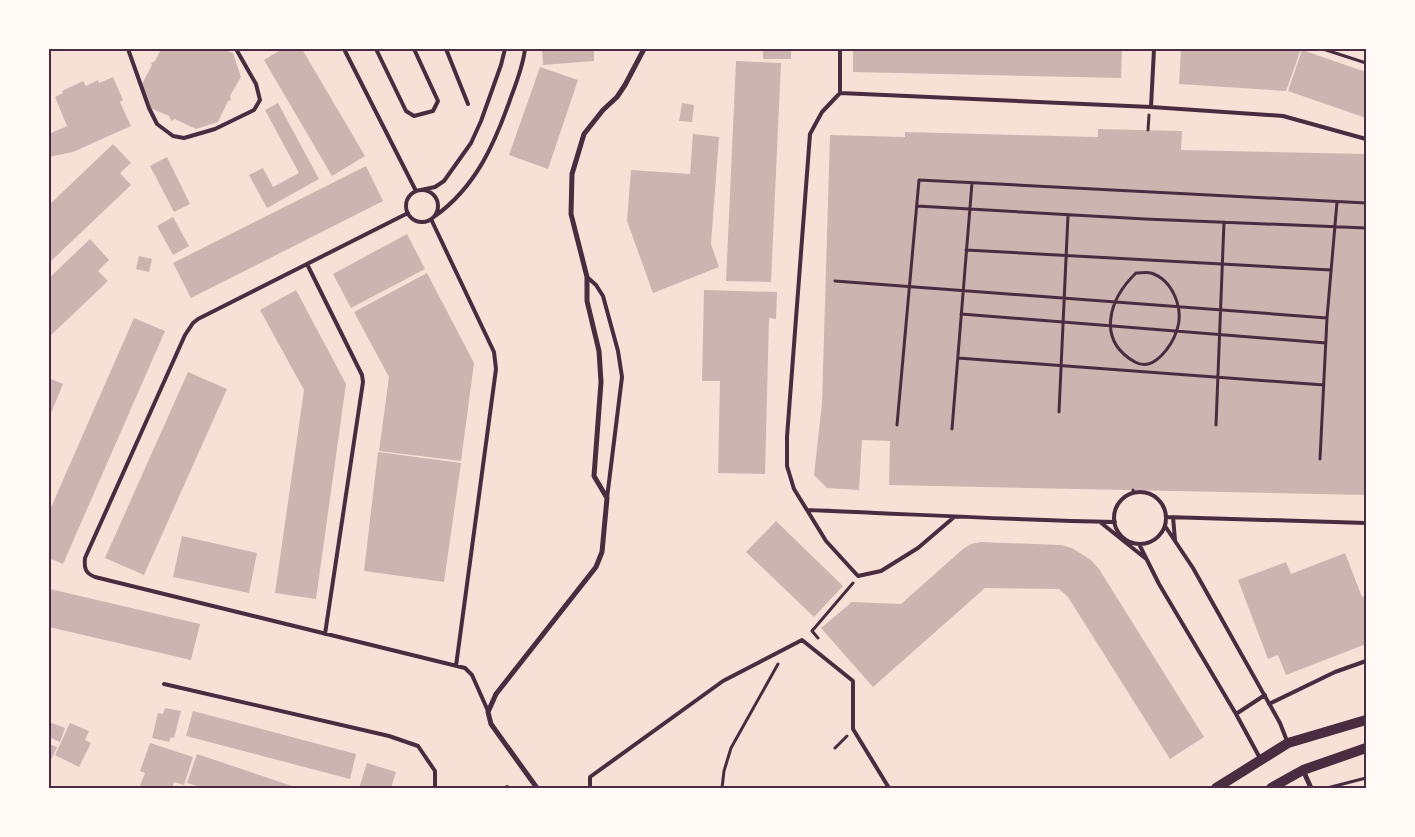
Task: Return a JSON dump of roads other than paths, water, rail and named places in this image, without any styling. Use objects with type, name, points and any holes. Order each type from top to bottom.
[{"type":"main road","points":[[1216,788],[1288,743],[1366,720]]},
{"type":"main road","points":[[1271,788],[1303,770],[1366,748]]},
{"type":"street","points":[[537,788],[491,724],[488,712],[496,694],[596,567],[602,552],[607,498],[594,476],[601,382],[599,351],[587,301],[587,277],[571,214],[572,174],[584,134],[603,110],[617,97],[644,49]]},
{"type":"street","points":[[1303,770],[1311,788]]},
{"type":"lane","points":[[128,49],[149,108],[158,124],[173,136],[184,138],[215,130],[254,110],[260,100],[256,84],[236,49]]},
{"type":"lane","points":[[344,49],[419,191]]},
{"type":"lane","points":[[376,49],[406,111],[414,116],[433,111],[438,101],[414,49]]},
{"type":"lane","points":[[446,49],[468,104]]},
{"type":"lane","points":[[505,49],[472,143],[444,181],[435,188],[419,191],[408,198],[406,203],[408,214],[411,218],[421,222],[433,218],[450,205],[482,164],[493,146],[521,70],[525,49]]},
{"type":"lane","points":[[840,49],[840,93],[822,112],[810,134],[786,466],[794,489],[826,541],[858,576],[881,571],[918,548],[954,518]]},
{"type":"lane","points":[[1150,107],[1154,49]]},
{"type":"lane","points":[[840,93],[1150,107],[1283,116],[1366,139]]},
{"type":"lane","points":[[419,191],[431,193],[435,197],[438,206],[433,218],[494,352],[496,369],[456,666]]},
{"type":"lane","points":[[408,214],[198,319],[188,330],[85,558],[84,568],[88,574],[95,578],[465,668],[469,672],[488,712]]},
{"type":"lane","points":[[307,264],[362,375],[363,382],[326,634]]},
{"type":"lane","points":[[587,277],[603,296],[618,351],[622,377],[607,498]]},
{"type":"lane","points":[[1133,492],[1141,492],[1156,496],[1165,509],[1167,517],[1166,526],[1155,539],[1148,543],[1139,544],[1123,538],[1115,522],[1115,510],[1122,499],[1133,492]]},
{"type":"lane","points":[[807,510],[891,513],[954,518],[1115,522]]},
{"type":"lane","points":[[1167,517],[1366,523]]},
{"type":"lane","points":[[1173,517],[1175,540]]},
{"type":"lane","points":[[1100,522],[1147,559]]},
{"type":"lane","points":[[1166,526],[1193,568],[1265,695],[1288,743]]},
{"type":"lane","points":[[1139,544],[1191,641],[1236,714],[1261,760]]},
{"type":"lane","points":[[590,788],[590,777],[723,681],[802,640],[853,681],[853,729],[889,788]]},
{"type":"lane","points":[[1270,704],[1335,672],[1366,662]]},
{"type":"lane","points":[[164,684],[389,736],[418,746],[435,771],[435,788]]},
{"type":"lane","points":[[1236,714],[1265,695]]}]
